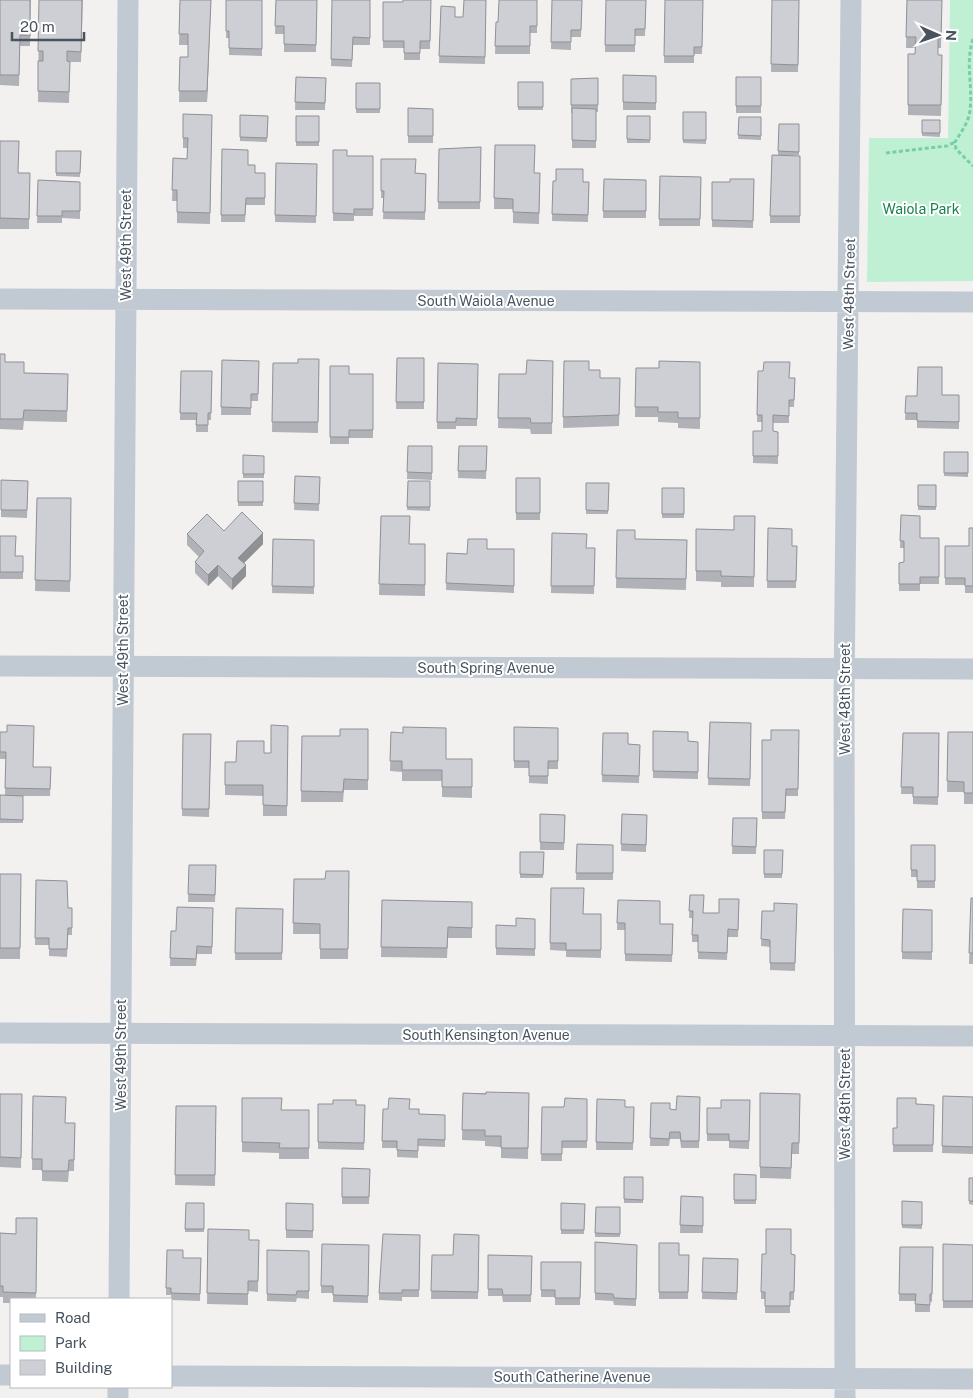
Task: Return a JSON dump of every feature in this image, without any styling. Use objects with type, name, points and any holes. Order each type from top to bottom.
[{"type":"street","name":"West 49th Street","points":[[119,1298],[128,0]]},
{"type":"street","name":"West 48th Street","points":[[845,1388],[845,670],[852,0]]},
{"type":"street","name":"South Waiola Avenue","points":[[0,299],[973,302]]},
{"type":"street","name":"South Spring Avenue","points":[[0,666],[973,669]]},
{"type":"street","name":"South Kensington Avenue","points":[[0,1033],[973,1036]]},
{"type":"street","name":"South Catherine Avenue","points":[[172,1376],[845,1388],[973,1378]]},
{"type":"path","points":[[886,153],[947,146],[955,142],[966,126],[970,110],[968,54],[973,39]]},
{"type":"path","points":[[955,142],[956,148],[973,166]]},
{"type":"green space","name":"Waiola Park","points":[[950,0],[973,0],[973,281],[867,282],[869,138],[948,138]]},
{"type":"building","points":[[0,0],[30,0],[30,36],[20,35],[19,75],[0,75]]},
{"type":"building","points":[[39,0],[82,0],[81,52],[67,51],[67,61],[70,62],[69,92],[38,91],[38,61],[43,61],[43,51],[38,51]]},
{"type":"building","points":[[180,0],[211,0],[207,91],[179,91],[180,57],[188,57],[188,34],[179,34]]},
{"type":"building","points":[[226,0],[262,0],[262,49],[229,48],[229,31],[226,31]]},
{"type":"building","points":[[276,0],[317,0],[316,45],[284,44],[284,26],[275,26]]},
{"type":"building","points":[[332,0],[370,0],[370,38],[353,37],[352,60],[331,59]]},
{"type":"building","points":[[403,0],[431,0],[430,41],[420,41],[420,53],[404,53],[404,41],[383,41],[383,2],[403,2]]},
{"type":"building","points":[[464,0],[486,0],[485,57],[439,56],[441,6],[455,7],[455,17],[463,17]]},
{"type":"building","points":[[499,0],[537,0],[537,26],[530,26],[530,46],[495,46]]},
{"type":"building","points":[[552,0],[582,0],[581,30],[571,30],[571,42],[551,42]]},
{"type":"building","points":[[606,0],[646,0],[645,29],[635,29],[635,45],[605,45]]},
{"type":"building","points":[[665,0],[703,0],[702,47],[694,47],[694,56],[664,56]]},
{"type":"building","points":[[772,0],[799,0],[798,65],[771,64]]},
{"type":"building","points":[[907,0],[942,0],[941,38],[938,38],[938,55],[942,55],[941,105],[908,105],[908,54],[915,54],[916,37],[906,37]]},
{"type":"building","points":[[623,75],[656,76],[656,103],[623,102]]},
{"type":"building","points":[[296,77],[326,78],[325,103],[295,102]]},
{"type":"building","points":[[736,77],[761,77],[761,106],[736,106]]},
{"type":"building","points":[[598,78],[598,105],[571,105],[571,79]]},
{"type":"building","points":[[518,82],[543,82],[543,107],[518,107]]},
{"type":"building","points":[[356,83],[380,83],[380,109],[356,109]]},
{"type":"building","points":[[408,108],[433,109],[433,136],[408,136]]},
{"type":"building","points":[[572,108],[596,109],[596,141],[572,140]]},
{"type":"building","points":[[683,112],[706,112],[706,140],[683,140]]},
{"type":"building","points":[[183,114],[212,115],[210,213],[177,212],[177,190],[172,190],[173,158],[187,159],[188,138],[183,138]]},
{"type":"building","points":[[240,115],[268,116],[267,138],[240,137]]},
{"type":"building","points":[[296,116],[319,116],[319,142],[296,142]]},
{"type":"building","points":[[627,116],[650,116],[650,140],[627,139]]},
{"type":"building","points":[[739,117],[761,117],[761,136],[738,135]]},
{"type":"building","points":[[922,120],[940,120],[940,133],[922,133]]},
{"type":"building","points":[[779,124],[799,124],[799,152],[778,151]]},
{"type":"building","points":[[0,141],[19,141],[18,173],[30,173],[29,219],[0,218]]},
{"type":"building","points":[[495,145],[535,145],[534,173],[540,173],[539,213],[513,212],[513,199],[494,198]]},
{"type":"building","points":[[481,147],[480,202],[438,202],[439,149]]},
{"type":"building","points":[[222,149],[248,150],[248,165],[255,165],[255,173],[265,173],[265,198],[246,198],[245,215],[221,215]]},
{"type":"building","points":[[333,150],[347,150],[347,156],[373,156],[373,209],[354,209],[354,214],[333,213]]},
{"type":"building","points":[[56,151],[81,151],[80,173],[56,173]]},
{"type":"building","points":[[772,155],[800,156],[800,216],[770,216]]},
{"type":"building","points":[[381,159],[416,159],[415,173],[426,174],[425,212],[383,212],[384,191],[381,191]]},
{"type":"building","points":[[276,163],[317,164],[316,216],[275,215]]},
{"type":"building","points":[[556,169],[583,169],[583,182],[589,182],[588,215],[552,214],[553,181],[556,181]]},
{"type":"building","points":[[660,176],[701,177],[700,219],[659,219]]},
{"type":"building","points":[[604,179],[646,180],[646,211],[603,211]]},
{"type":"building","points":[[730,179],[754,179],[753,221],[712,220],[712,182],[730,182]]},
{"type":"building","points":[[38,180],[80,182],[80,211],[62,211],[62,216],[37,216]]},
{"type":"building","points":[[0,354],[5,354],[5,362],[24,362],[24,373],[68,374],[67,411],[24,410],[23,419],[0,419]]},
{"type":"building","points":[[397,358],[424,358],[424,402],[396,402]]},
{"type":"building","points":[[298,359],[319,359],[318,422],[272,422],[273,363],[298,363]]},
{"type":"building","points":[[222,360],[259,361],[258,394],[251,394],[251,408],[221,407]]},
{"type":"building","points":[[527,360],[553,361],[552,423],[531,423],[530,418],[498,418],[499,374],[526,374]]},
{"type":"building","points":[[564,361],[589,361],[589,370],[600,370],[600,378],[620,378],[619,415],[563,417]]},
{"type":"building","points":[[659,361],[700,362],[700,418],[678,418],[678,412],[658,412],[658,407],[635,407],[636,368],[659,368]]},
{"type":"building","points":[[764,362],[790,362],[789,378],[795,378],[794,400],[789,400],[789,416],[773,415],[773,431],[778,432],[778,456],[753,456],[753,431],[762,431],[762,415],[757,415],[758,371],[763,371]]},
{"type":"building","points":[[438,363],[478,364],[477,419],[456,418],[456,422],[437,422]]},
{"type":"building","points":[[330,366],[349,366],[349,374],[373,374],[373,430],[349,430],[349,437],[330,437]]},
{"type":"building","points":[[918,367],[942,367],[942,395],[959,395],[959,422],[917,421],[917,413],[905,413],[906,396],[917,396]]},
{"type":"building","points":[[181,371],[212,371],[211,413],[208,413],[208,425],[196,425],[197,413],[180,413]]},
{"type":"building","points":[[408,446],[432,446],[432,473],[407,472]]},
{"type":"building","points":[[459,446],[487,446],[486,471],[458,471]]},
{"type":"building","points":[[944,452],[968,452],[968,473],[944,473]]},
{"type":"building","points":[[243,455],[264,456],[264,474],[243,474]]},
{"type":"building","points":[[295,476],[320,477],[319,504],[294,503]]},
{"type":"building","points":[[516,478],[540,478],[540,513],[516,513]]},
{"type":"building","points":[[1,480],[28,481],[27,510],[1,510]]},
{"type":"building","points":[[238,481],[263,481],[263,502],[238,502]]},
{"type":"building","points":[[408,481],[430,481],[430,507],[407,507]]},
{"type":"building","points":[[586,483],[609,483],[608,511],[586,510]]},
{"type":"building","points":[[918,485],[936,485],[936,507],[918,506]]},
{"type":"building","points":[[662,488],[684,488],[684,514],[662,514]]},
{"type":"building","points":[[37,498],[71,498],[70,581],[35,580]]},
{"type":"building","points":[[242,512],[263,533],[238,558],[246,565],[232,579],[218,565],[208,575],[195,562],[204,551],[187,534],[207,514],[224,531]]},
{"type":"building","points":[[901,515],[920,516],[920,538],[939,538],[939,577],[920,577],[920,584],[899,584],[899,563],[904,562],[904,541],[900,541]]},
{"type":"building","points":[[381,516],[410,516],[409,544],[425,544],[425,585],[379,584]]},
{"type":"building","points":[[734,516],[755,516],[754,577],[721,576],[721,571],[696,571],[696,529],[734,530]]},
{"type":"building","points":[[768,528],[792,529],[792,546],[797,546],[796,581],[767,581]]},
{"type":"building","points":[[969,528],[973,528],[973,586],[965,586],[965,578],[945,578],[945,546],[969,546]]},
{"type":"building","points":[[617,530],[635,530],[635,539],[687,540],[686,579],[616,578]]},
{"type":"building","points":[[552,533],[587,534],[586,548],[595,548],[594,586],[551,586]]},
{"type":"building","points":[[0,536],[16,536],[15,556],[23,556],[23,572],[0,572]]},
{"type":"building","points":[[273,539],[314,540],[314,587],[272,586]]},
{"type":"building","points":[[468,539],[487,539],[487,549],[514,549],[514,586],[446,583],[447,553],[467,554]]},
{"type":"building","points":[[710,722],[751,723],[750,779],[708,778]]},
{"type":"building","points":[[7,725],[34,726],[33,767],[51,767],[50,789],[5,788],[6,752],[0,752],[0,732],[7,732]]},
{"type":"building","points":[[271,725],[288,726],[287,806],[263,805],[263,785],[225,785],[225,762],[236,762],[237,741],[264,741],[264,753],[271,753]]},
{"type":"building","points":[[403,727],[446,728],[446,759],[472,759],[472,787],[442,787],[442,770],[402,770],[402,761],[390,761],[391,732],[403,733]]},
{"type":"building","points":[[514,727],[558,728],[558,761],[548,761],[548,776],[529,776],[529,761],[514,761]]},
{"type":"building","points":[[340,729],[368,729],[368,780],[344,779],[343,792],[301,791],[302,736],[340,736]]},
{"type":"building","points":[[771,730],[799,730],[798,789],[786,789],[785,812],[762,812],[762,740],[771,740]]},
{"type":"building","points":[[653,731],[688,732],[688,741],[698,742],[698,772],[653,771]]},
{"type":"building","points":[[948,732],[973,732],[973,793],[964,793],[964,782],[947,781]]},
{"type":"building","points":[[603,733],[628,733],[628,744],[640,745],[639,776],[602,775]]},
{"type":"building","points":[[903,733],[939,733],[938,797],[913,797],[913,787],[901,787]]},
{"type":"building","points":[[183,734],[211,734],[209,809],[182,809]]},
{"type":"building","points":[[0,795],[23,796],[23,820],[0,819]]},
{"type":"building","points":[[540,814],[565,815],[564,843],[540,842]]},
{"type":"building","points":[[622,814],[647,815],[646,845],[621,844]]},
{"type":"building","points":[[733,818],[757,818],[756,847],[732,846]]},
{"type":"building","points":[[577,844],[613,845],[613,873],[576,873]]},
{"type":"building","points":[[911,845],[935,845],[935,881],[917,881],[917,870],[911,870]]},
{"type":"building","points":[[764,850],[783,850],[782,874],[764,874]]},
{"type":"building","points":[[520,852],[544,852],[543,875],[520,874]]},
{"type":"building","points":[[189,865],[216,865],[215,895],[188,894]]},
{"type":"building","points":[[326,871],[349,871],[348,949],[320,949],[320,924],[293,923],[294,879],[325,879]]},
{"type":"building","points":[[0,874],[21,874],[20,948],[0,948]]},
{"type":"building","points":[[36,880],[67,881],[68,908],[72,908],[72,928],[68,928],[67,949],[49,949],[49,938],[35,938]]},
{"type":"building","points":[[551,888],[584,888],[583,914],[601,914],[601,950],[566,950],[566,943],[550,943]]},
{"type":"building","points":[[690,895],[704,895],[703,913],[719,913],[719,899],[739,899],[738,930],[728,929],[727,953],[698,952],[698,935],[692,935],[693,911],[689,911]]},
{"type":"building","points":[[971,898],[973,898],[973,953],[969,953]]},
{"type":"building","points":[[382,900],[472,902],[472,928],[448,927],[447,948],[381,947]]},
{"type":"building","points":[[618,900],[660,901],[660,924],[673,924],[672,955],[625,954],[625,923],[617,923]]},
{"type":"building","points":[[774,903],[797,904],[795,963],[770,963],[770,940],[761,939],[762,911],[774,911]]},
{"type":"building","points":[[177,907],[213,908],[212,947],[197,946],[196,959],[170,958],[171,931],[176,931]]},
{"type":"building","points":[[236,908],[283,909],[282,953],[235,953]]},
{"type":"building","points":[[903,909],[932,910],[932,952],[902,952]]},
{"type":"building","points":[[516,918],[535,919],[535,949],[496,948],[496,925],[516,926]]},
{"type":"building","points":[[486,1092],[529,1093],[528,1148],[501,1148],[501,1136],[485,1136],[485,1130],[462,1130],[463,1093],[486,1094]]},
{"type":"building","points":[[760,1093],[800,1094],[799,1143],[792,1143],[791,1168],[760,1167]]},
{"type":"building","points":[[0,1094],[22,1094],[21,1158],[0,1157]]},
{"type":"building","points":[[33,1096],[66,1097],[65,1123],[75,1123],[74,1160],[69,1160],[68,1171],[42,1171],[42,1159],[32,1159]]},
{"type":"building","points":[[677,1096],[700,1097],[699,1141],[681,1141],[680,1132],[670,1132],[669,1139],[650,1138],[651,1103],[670,1103],[670,1109],[676,1110]]},
{"type":"building","points":[[943,1096],[973,1097],[973,1147],[942,1146]]},
{"type":"building","points":[[242,1098],[282,1098],[281,1110],[309,1110],[309,1148],[279,1148],[280,1143],[242,1142]]},
{"type":"building","points":[[389,1098],[410,1099],[409,1109],[419,1109],[419,1114],[445,1115],[445,1140],[418,1139],[418,1151],[397,1150],[397,1141],[382,1141],[383,1109],[388,1109]]},
{"type":"building","points":[[565,1098],[587,1099],[587,1141],[562,1141],[562,1154],[541,1154],[542,1107],[564,1107]]},
{"type":"building","points":[[897,1098],[916,1098],[916,1104],[934,1105],[933,1145],[893,1145],[893,1128],[897,1128]]},
{"type":"building","points":[[597,1099],[625,1100],[625,1107],[634,1107],[633,1143],[596,1142]]},
{"type":"building","points":[[333,1100],[356,1100],[356,1105],[365,1105],[364,1143],[318,1142],[318,1104],[333,1104]]},
{"type":"building","points":[[721,1100],[750,1100],[749,1141],[729,1141],[729,1134],[707,1134],[707,1108],[721,1108]]},
{"type":"building","points":[[176,1106],[216,1106],[215,1175],[175,1175]]},
{"type":"building","points":[[342,1168],[370,1169],[369,1197],[342,1197]]},
{"type":"building","points":[[734,1174],[756,1175],[756,1200],[734,1200]]},
{"type":"building","points":[[624,1177],[643,1177],[643,1200],[624,1199]]},
{"type":"building","points":[[969,1178],[973,1178],[973,1201],[969,1201]]},
{"type":"building","points":[[681,1196],[703,1197],[703,1226],[680,1225]]},
{"type":"building","points":[[902,1201],[922,1202],[922,1225],[902,1225]]},
{"type":"building","points":[[186,1203],[204,1203],[204,1229],[185,1229]]},
{"type":"building","points":[[286,1203],[313,1204],[313,1231],[286,1230]]},
{"type":"building","points":[[561,1203],[585,1204],[584,1230],[561,1230]]},
{"type":"building","points":[[596,1207],[620,1207],[620,1234],[595,1233]]},
{"type":"building","points":[[16,1218],[37,1218],[36,1293],[3,1292],[3,1286],[0,1286],[0,1233],[16,1234]]},
{"type":"building","points":[[208,1229],[249,1230],[249,1240],[259,1240],[258,1281],[248,1281],[248,1294],[207,1293]]},
{"type":"building","points":[[766,1229],[791,1229],[791,1254],[795,1255],[794,1292],[790,1292],[790,1306],[765,1306],[765,1292],[761,1292],[762,1254],[766,1254]]},
{"type":"building","points":[[383,1234],[420,1235],[419,1290],[402,1290],[402,1293],[379,1293]]},
{"type":"building","points":[[454,1234],[479,1235],[478,1292],[431,1291],[432,1255],[453,1255]]},
{"type":"building","points":[[595,1242],[637,1245],[636,1299],[614,1298],[613,1294],[595,1293]]},
{"type":"building","points":[[659,1243],[679,1243],[679,1255],[689,1255],[688,1292],[659,1292]]},
{"type":"building","points":[[322,1244],[369,1245],[368,1296],[333,1295],[333,1286],[321,1286]]},
{"type":"building","points":[[943,1244],[973,1245],[973,1301],[943,1301]]},
{"type":"building","points":[[900,1247],[933,1247],[930,1305],[915,1304],[916,1294],[899,1294]]},
{"type":"building","points":[[167,1250],[183,1250],[183,1258],[201,1258],[200,1294],[171,1293],[171,1288],[166,1288]]},
{"type":"building","points":[[267,1250],[309,1251],[309,1291],[297,1291],[296,1295],[267,1294]]},
{"type":"building","points":[[488,1255],[532,1256],[531,1295],[503,1295],[502,1289],[488,1289]]},
{"type":"building","points":[[703,1258],[738,1259],[737,1293],[702,1292]]},
{"type":"building","points":[[541,1262],[581,1262],[580,1298],[555,1298],[555,1290],[541,1290]]}]
